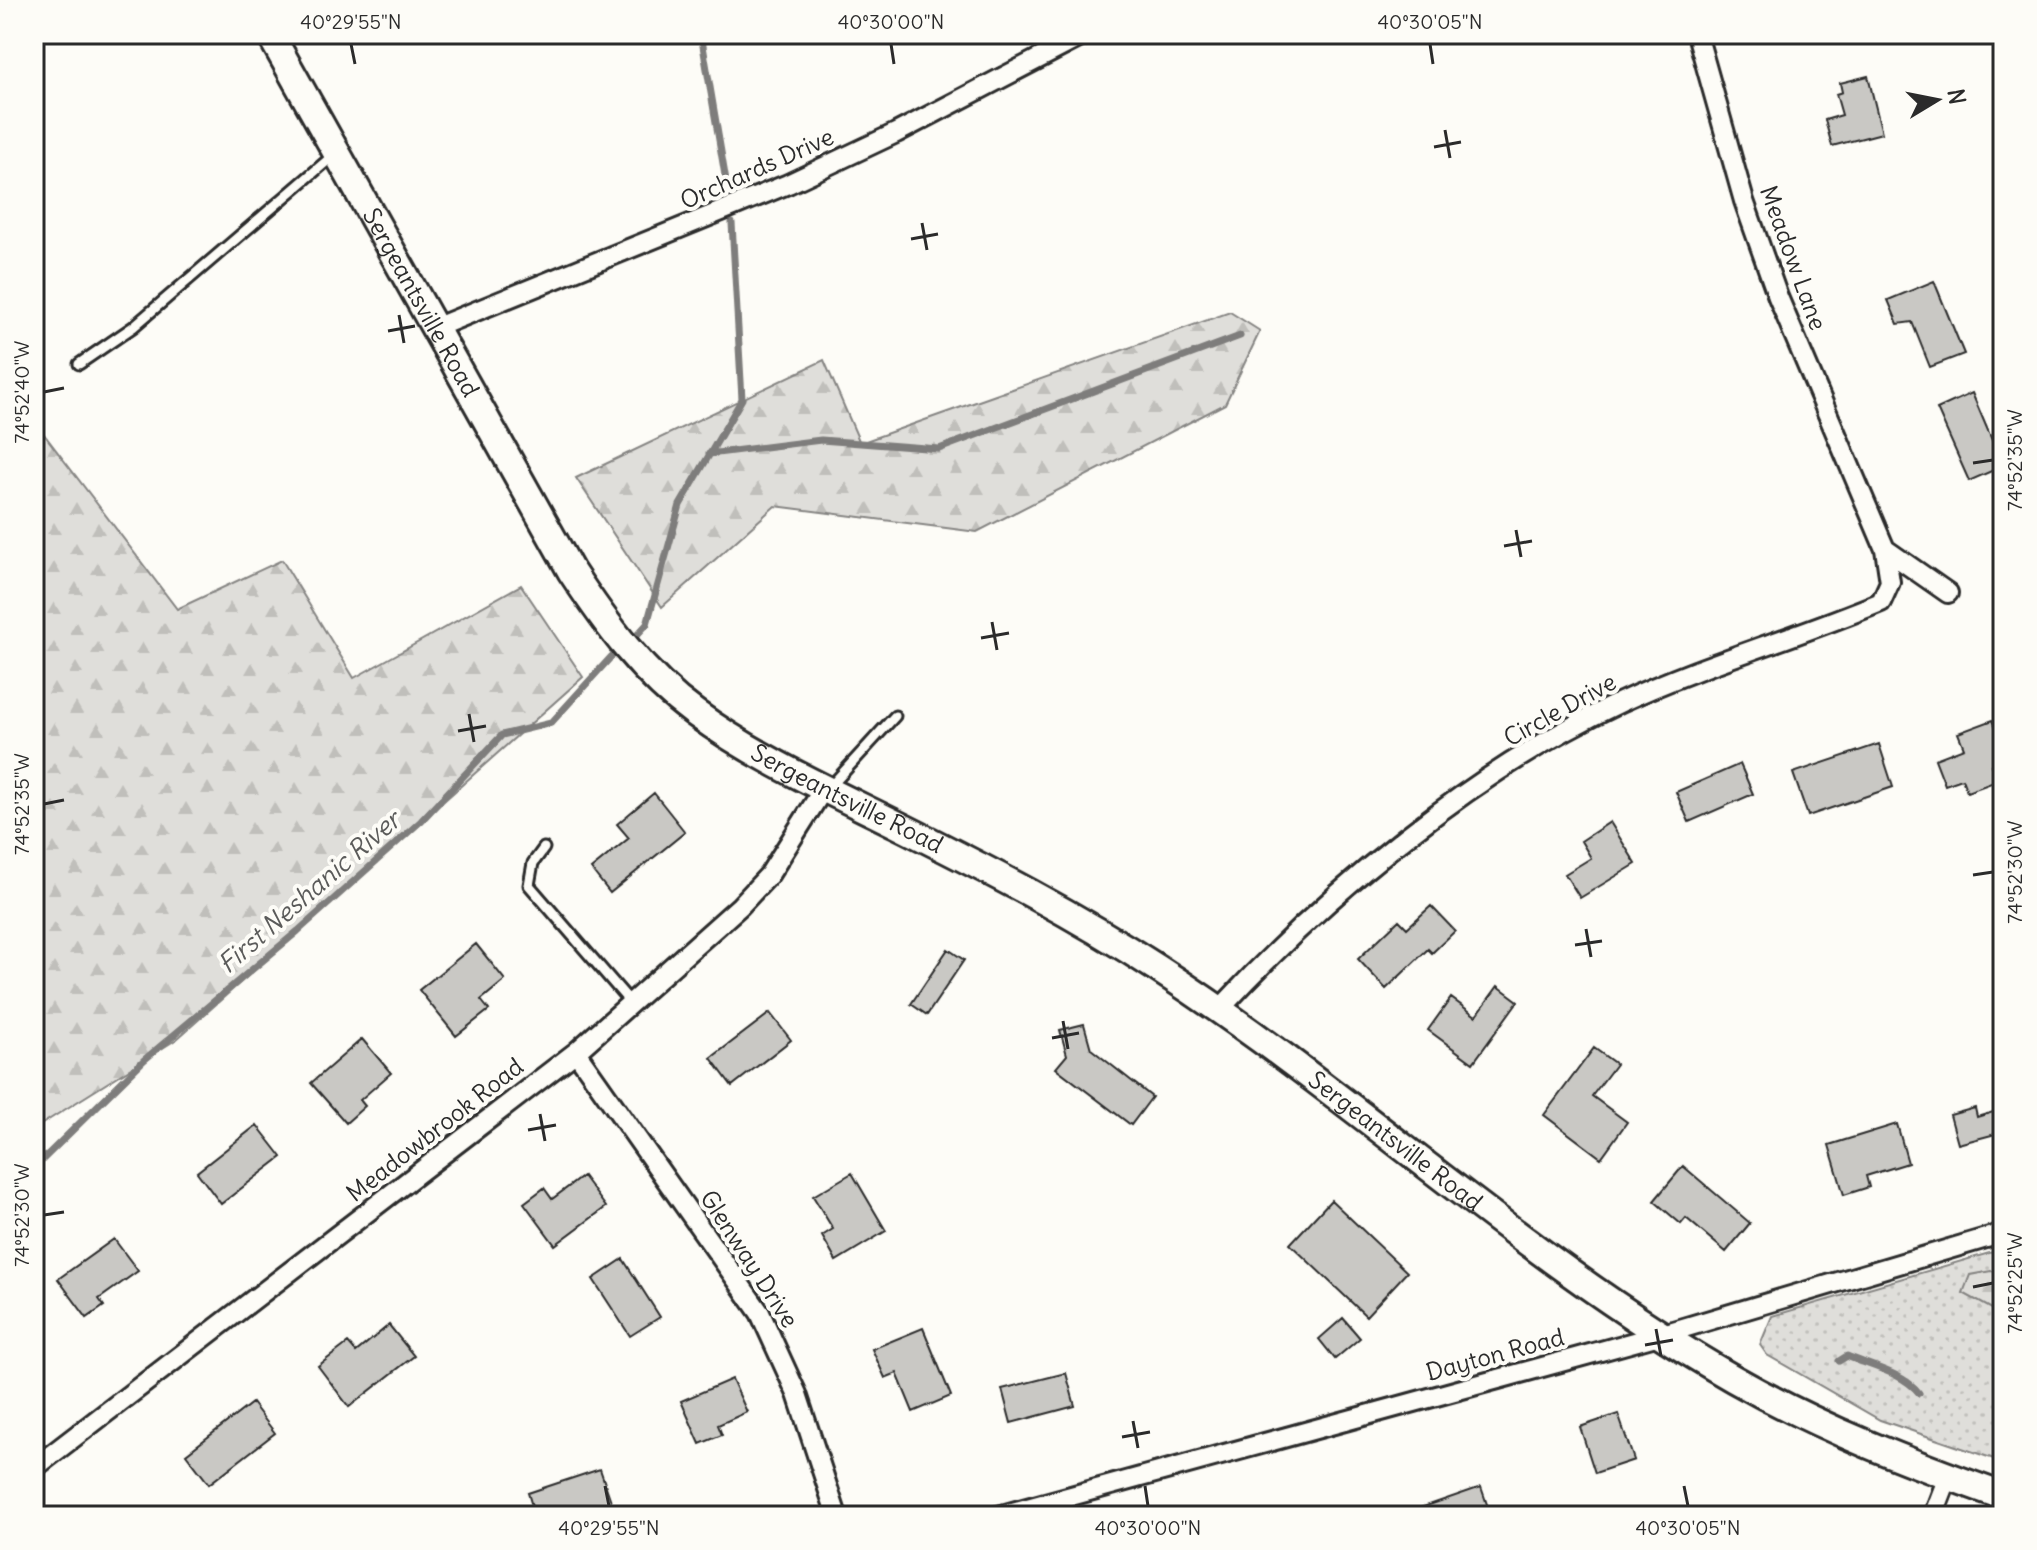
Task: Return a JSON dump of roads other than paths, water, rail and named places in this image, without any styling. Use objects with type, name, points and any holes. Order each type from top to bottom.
[{"type":"main road","name":"Sergeantsville Road","points":[[270,34],[437,327],[571,571],[630,653],[694,712],[787,770],[1013,882],[1120,944],[1219,1010],[1559,1265],[1734,1379],[1861,1445],[2003,1496]]},
{"type":"street","name":"Orchards Drive","points":[[437,327],[788,184],[896,133],[1086,34]]},
{"type":"street","name":"Meadow Lane","points":[[1697,34],[1760,246],[1861,493]]},
{"type":"street","name":"Circle Drive","points":[[1219,1010],[1277,948],[1314,915],[1448,807],[1515,761],[1634,697],[1881,602],[1890,582],[1885,549],[1861,493]]},
{"type":"street","points":[[1885,549],[1948,593]]},
{"type":"street","name":"Meadowbrook Road","points":[[34,1468],[576,1052],[740,906],[769,875],[825,789]]},
{"type":"street","name":"Glenway Drive","points":[[576,1052],[760,1313],[797,1394],[837,1516]]},
{"type":"street","name":"Dayton Road","points":[[998,1516],[1162,1474],[1663,1334],[2003,1233]]},
{"type":"street","points":[[1933,1516],[1948,1477]]},
{"type":"lane","points":[[79,364],[133,327],[337,152]]},
{"type":"lane","points":[[825,789],[895,716]]},
{"type":"lane","points":[[544,848],[533,863],[529,885],[631,1003]]},
{"type":"waterway","points":[[701,34],[728,193]]},
{"type":"waterway","points":[[637,635],[647,624],[680,505],[742,399],[732,223]]},
{"type":"waterway","points":[[709,454],[821,440],[939,449],[1240,336]]},
{"type":"waterway","name":"First Neshanic River","points":[[34,1168],[144,1060],[298,931],[421,821],[502,735],[551,723],[611,657]]},
{"type":"waterway","points":[[1839,1361],[1847,1356],[1886,1371],[1905,1380],[1919,1393]]}]
